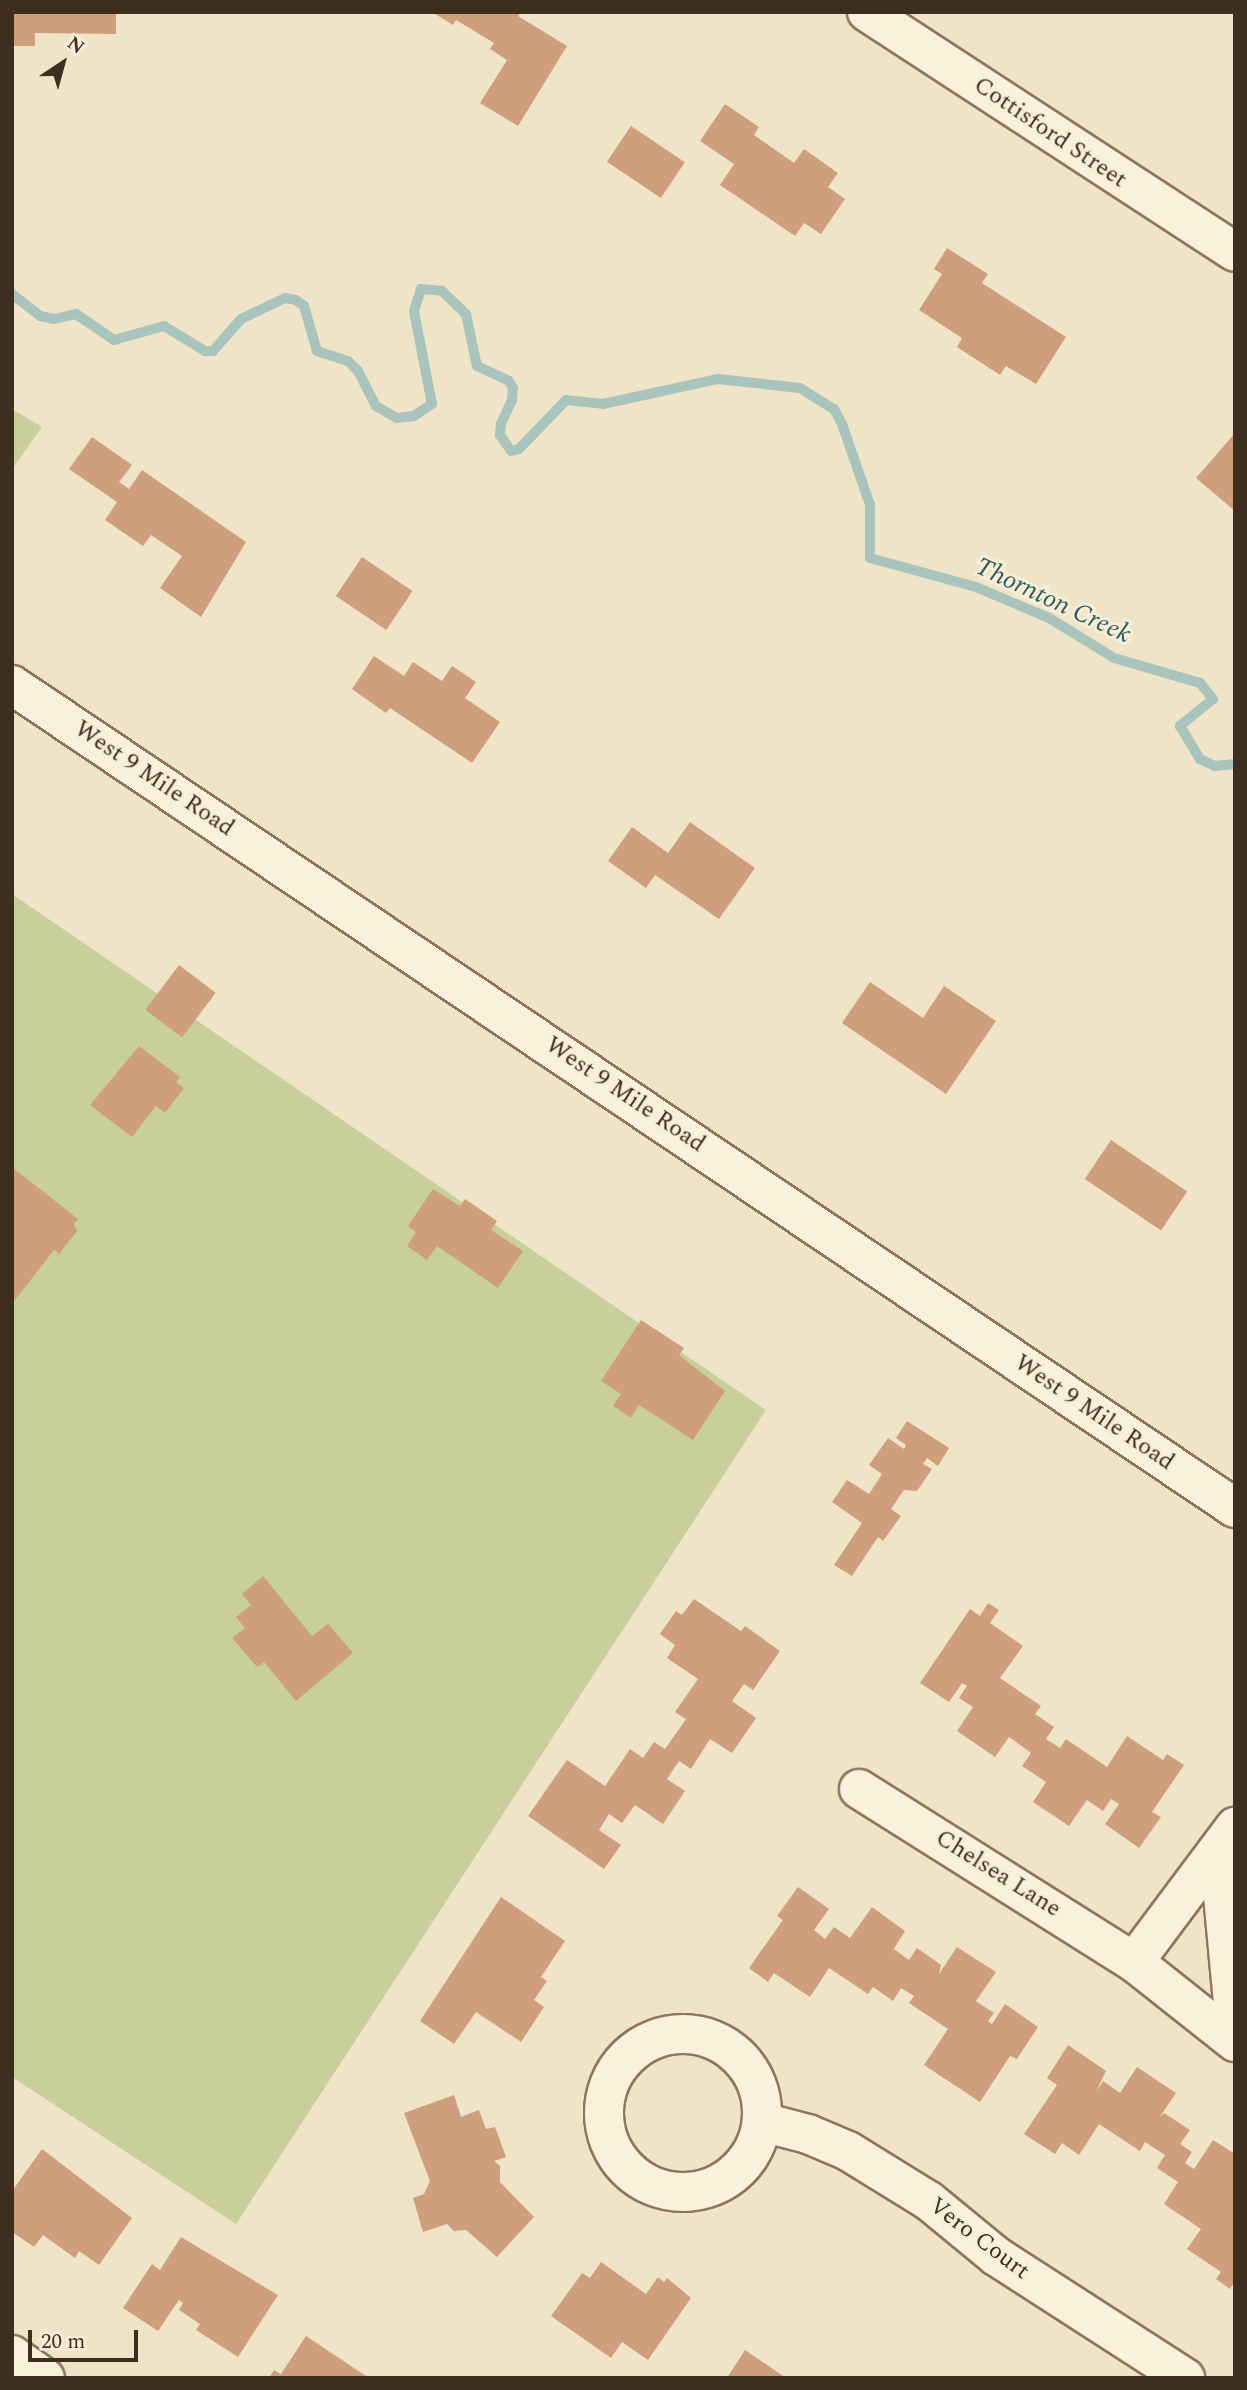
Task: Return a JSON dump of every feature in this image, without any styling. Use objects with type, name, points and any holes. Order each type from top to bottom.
[{"type":"street","name":"Cottisford Street","points":[[867,12],[1235,253]]},
{"type":"street","name":"West 9 Mile Road","points":[[12,685],[1235,1508]]},
{"type":"street","name":"Chelsea Lane","points":[[859,1789],[1134,1962],[1235,2042]]},
{"type":"street","points":[[1134,1962],[1227,1840]]},
{"type":"street","points":[[1227,1840],[1235,2024]]},
{"type":"street","points":[[691,2034],[715,2040],[736,2054],[752,2074],[761,2097],[762,2122],[755,2147],[741,2168],[721,2183],[697,2192],[670,2192],[644,2183],[623,2165],[608,2142],[603,2115],[607,2088],[620,2064],[640,2046],[665,2035],[691,2034]]},
{"type":"street","name":"Vero Court","points":[[762,2122],[808,2134],[848,2151],[929,2200],[996,2256],[1185,2378]]},
{"type":"street","points":[[12,2356],[45,2378]]},
{"type":"green space","points":[[12,409],[42,427],[12,469]]},
{"type":"green space","points":[[12,894],[766,1410],[236,2224],[12,2077]]},
{"type":"building","points":[[12,12],[116,12],[116,34],[35,33],[35,46],[12,46]]},
{"type":"building","points":[[432,12],[521,12],[518,16],[567,46],[518,126],[480,103],[507,60],[490,49],[494,43],[456,20],[453,25]]},
{"type":"building","points":[[725,104],[759,127],[754,135],[794,163],[804,149],[838,173],[828,187],[845,199],[821,234],[804,223],[795,236],[720,185],[734,164],[700,141]]},
{"type":"building","points":[[631,126],[685,162],[661,198],[607,162]]},
{"type":"building","points":[[947,248],[988,274],[982,283],[1066,337],[1036,384],[1006,366],[1000,375],[957,347],[962,338],[919,310],[942,274],[934,269]]},
{"type":"building","points":[[1235,433],[1235,511],[1196,478]]},
{"type":"building","points":[[92,437],[132,465],[119,482],[129,489],[142,470],[246,542],[201,617],[160,588],[182,556],[151,535],[143,546],[105,520],[117,502],[69,469]]},
{"type":"building","points":[[362,557],[413,591],[386,630],[336,596]]},
{"type":"building","points":[[374,656],[404,676],[413,662],[442,681],[452,666],[476,682],[465,698],[500,722],[472,763],[390,708],[386,713],[352,689]]},
{"type":"building","points":[[690,822],[755,868],[719,919],[655,875],[646,888],[608,861],[632,827],[668,853]]},
{"type":"building","points":[[179,965],[216,993],[182,1037],[145,1010]]},
{"type":"building","points":[[870,982],[923,1018],[944,986],[996,1021],[946,1094],[842,1023]]},
{"type":"building","points":[[139,1046],[180,1077],[176,1082],[184,1088],[165,1113],[156,1106],[132,1137],[90,1105]]},
{"type":"building","points":[[1111,1140],[1187,1191],[1161,1230],[1085,1179]]},
{"type":"building","points":[[12,1167],[78,1219],[74,1224],[77,1231],[59,1254],[54,1250],[12,1304]]},
{"type":"building","points":[[433,1189],[460,1206],[465,1199],[497,1221],[491,1230],[523,1251],[498,1288],[437,1246],[427,1260],[407,1246],[416,1232],[408,1226]]},
{"type":"building","points":[[641,1320],[684,1348],[679,1355],[725,1391],[693,1440],[639,1405],[631,1418],[613,1406],[621,1394],[601,1381]]},
{"type":"building","points":[[907,1421],[949,1448],[938,1466],[927,1458],[923,1464],[932,1469],[917,1491],[904,1490],[891,1509],[901,1516],[883,1541],[878,1537],[852,1576],[834,1565],[862,1523],[832,1502],[847,1480],[869,1494],[882,1474],[869,1465],[888,1438],[904,1449],[906,1445],[896,1438]]},
{"type":"building","points":[[263,1576],[312,1636],[328,1624],[353,1653],[296,1701],[264,1662],[257,1667],[232,1638],[245,1628],[236,1617],[251,1605],[242,1594]]},
{"type":"building","points":[[694,1599],[741,1631],[745,1626],[780,1651],[753,1690],[744,1684],[732,1701],[756,1718],[732,1753],[710,1739],[691,1769],[679,1761],[667,1779],[685,1791],[663,1824],[635,1805],[622,1823],[609,1814],[599,1830],[621,1845],[604,1869],[528,1816],[567,1760],[605,1786],[630,1749],[643,1758],[654,1742],[665,1749],[686,1719],[675,1712],[698,1679],[667,1658],[675,1645],[660,1634],[676,1611],[682,1615]]},
{"type":"building","points":[[988,1603],[999,1610],[990,1623],[1023,1646],[1000,1678],[1041,1706],[1035,1714],[1054,1727],[1046,1739],[1060,1748],[1066,1739],[1107,1767],[1127,1736],[1163,1760],[1167,1754],[1184,1765],[1152,1812],[1161,1817],[1139,1848],[1105,1824],[1119,1804],[1111,1799],[1103,1811],[1087,1800],[1069,1826],[1033,1802],[1046,1782],[1022,1766],[1031,1753],[1009,1737],[995,1757],[957,1731],[973,1707],[959,1698],[967,1686],[962,1683],[949,1702],[920,1683],[970,1609],[980,1616]]},
{"type":"building","points":[[798,1887],[829,1909],[814,1930],[825,1939],[834,1927],[850,1938],[872,1907],[905,1931],[888,1958],[894,1949],[909,1960],[917,1948],[941,1965],[939,1974],[957,1947],[996,1972],[976,2001],[994,2013],[988,2021],[992,2024],[1005,2004],[1038,2027],[1017,2059],[1010,2056],[980,2102],[924,2065],[948,2029],[909,2003],[914,1996],[901,1988],[893,2001],[873,1987],[868,1994],[829,1968],[810,1997],[774,1973],[768,1982],[749,1968],[783,1920],[777,1916]]},
{"type":"building","points":[[501,1897],[565,1941],[541,1977],[547,1981],[534,2000],[544,2007],[521,2042],[476,2012],[454,2044],[420,2021]]},
{"type":"building","points":[[1068,2045],[1106,2071],[1096,2092],[1103,2081],[1120,2093],[1137,2067],[1176,2093],[1159,2118],[1164,2113],[1190,2130],[1180,2144],[1192,2152],[1185,2163],[1194,2169],[1213,2140],[1235,2154],[1235,2281],[1230,2289],[1216,2279],[1221,2272],[1187,2249],[1201,2229],[1164,2204],[1178,2182],[1157,2168],[1165,2155],[1145,2142],[1140,2151],[1099,2124],[1079,2155],[1062,2143],[1055,2154],[1024,2134],[1057,2085],[1047,2078]]},
{"type":"building","points":[[454,2095],[461,2117],[479,2110],[486,2129],[495,2127],[506,2157],[494,2161],[500,2166],[500,2182],[534,2217],[497,2257],[466,2230],[454,2231],[447,2224],[423,2232],[413,2198],[424,2194],[430,2181],[404,2113]]},
{"type":"building","points":[[42,2149],[132,2218],[99,2265],[79,2251],[75,2258],[43,2235],[34,2247],[12,2232],[12,2191]]},
{"type":"building","points":[[181,2237],[278,2295],[238,2357],[196,2330],[200,2324],[179,2310],[183,2303],[179,2300],[158,2331],[123,2308],[152,2264],[160,2270]]},
{"type":"building","points":[[601,2262],[646,2294],[658,2277],[664,2282],[667,2278],[691,2298],[648,2360],[622,2342],[611,2358],[551,2316],[582,2273],[590,2278]]},
{"type":"building","points":[[306,2336],[369,2378],[269,2378],[274,2370],[281,2374]]},
{"type":"building","points":[[745,2350],[786,2378],[727,2378]]},
{"type":"waterway","name":"Thornton Creek","points":[[12,294],[40,316],[54,319],[76,314],[114,340],[164,326],[205,351],[213,351],[241,319],[285,298],[296,300],[304,306],[317,351],[348,361],[358,371],[376,406],[397,418],[414,416],[432,404],[414,311],[421,289],[442,291],[466,314],[477,366],[509,381],[513,388],[512,400],[501,424],[500,435],[511,451],[519,449],[566,400],[603,404],[718,379],[800,388],[834,409],[842,424],[870,505],[870,558],[976,587],[1049,618],[1114,658],[1200,683],[1213,699],[1180,726],[1200,759],[1215,766],[1235,764]]}]
